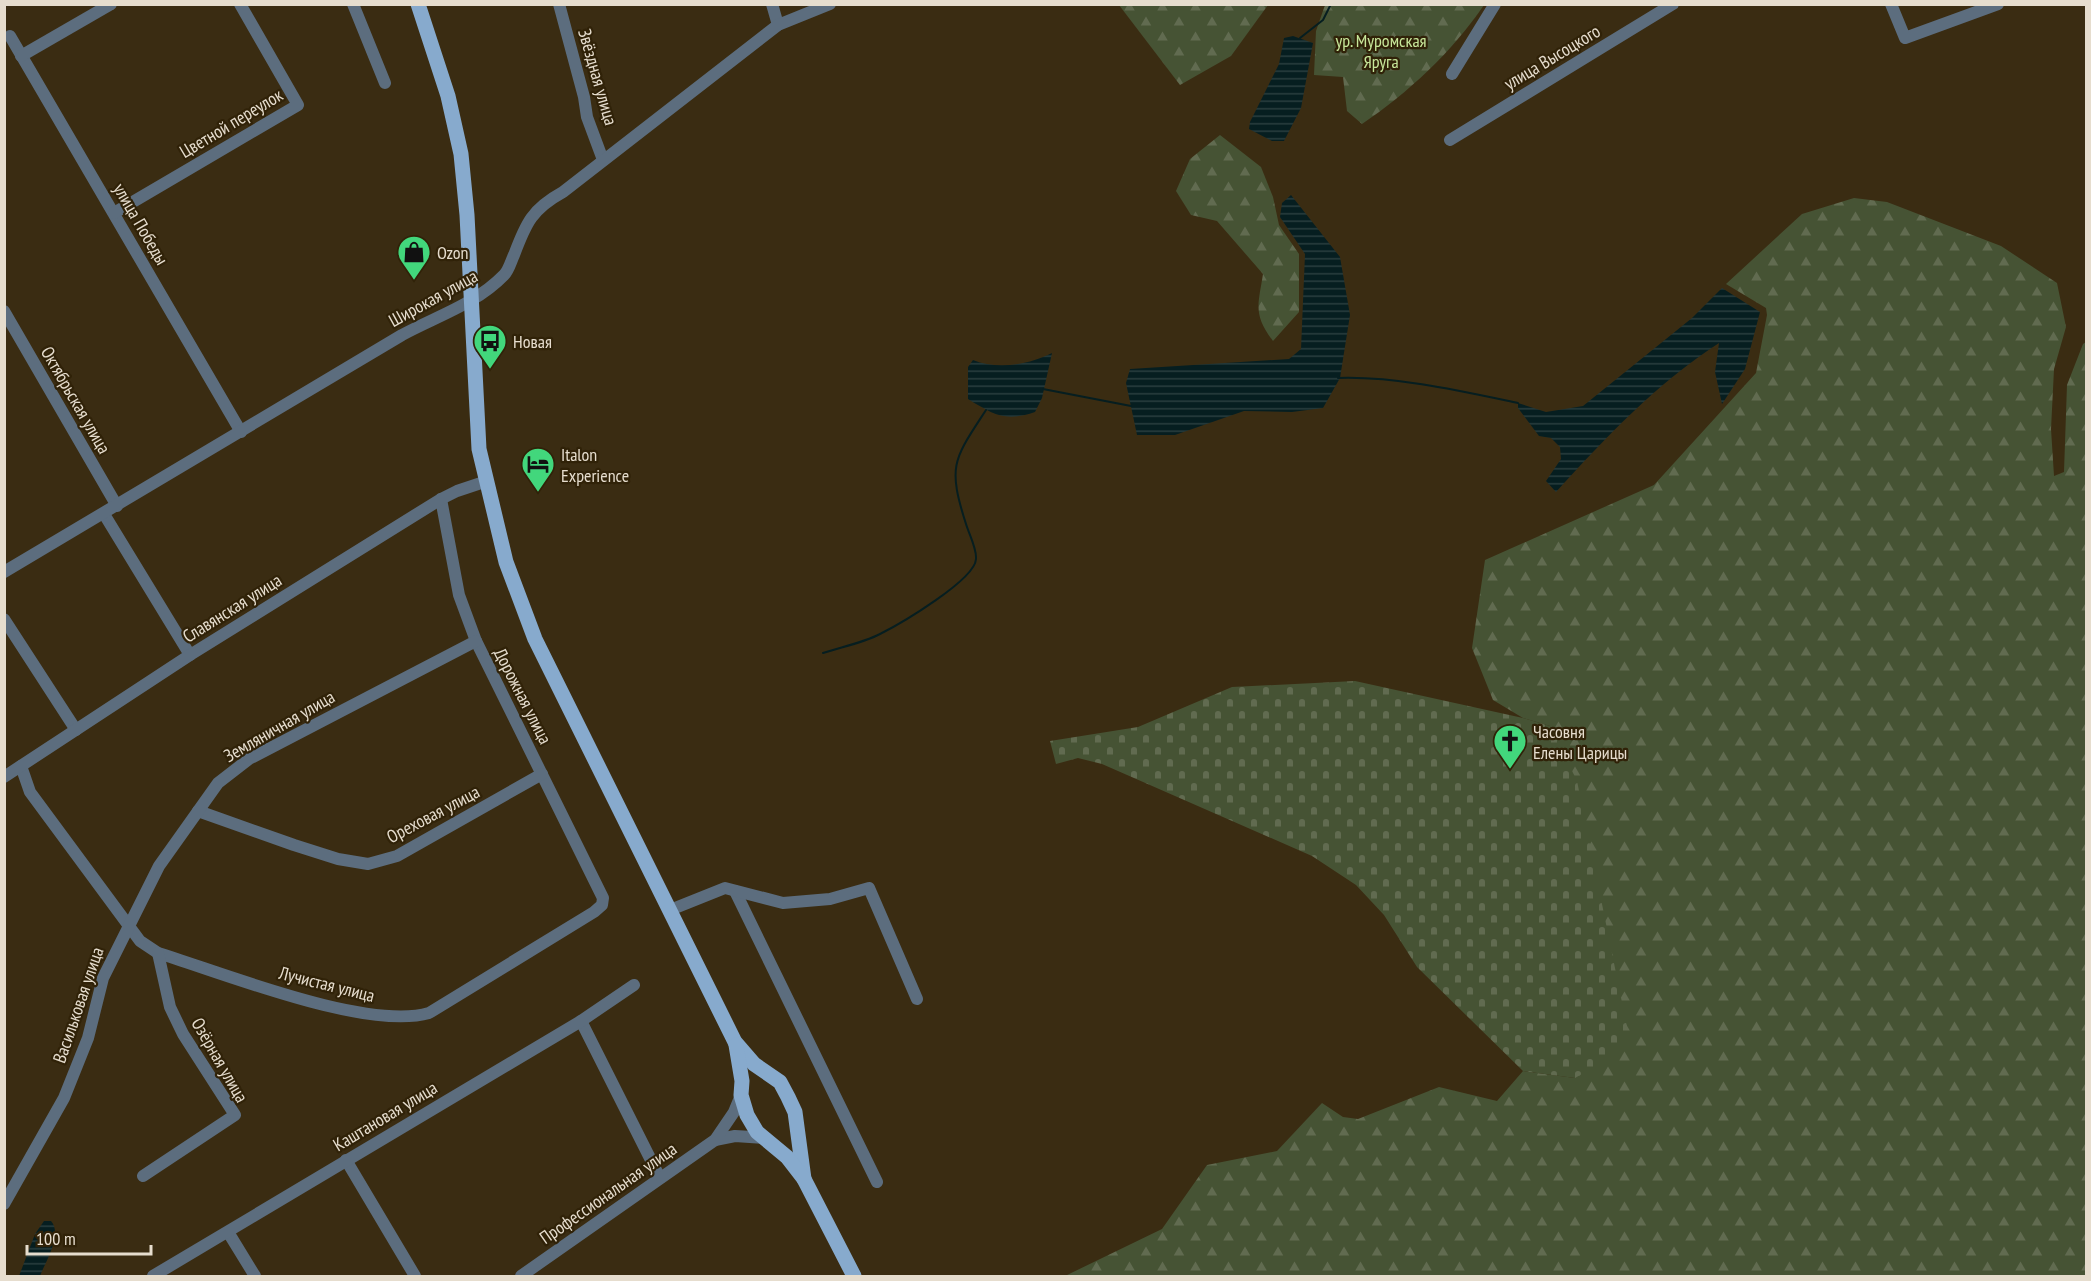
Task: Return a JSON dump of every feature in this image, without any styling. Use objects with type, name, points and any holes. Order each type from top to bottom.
[{"type":"main road","points":[[418,4],[448,96],[461,154],[472,300],[476,407],[484,482],[506,562],[535,639],[735,1042],[754,1064],[780,1082],[795,1112],[804,1179]]},
{"type":"main road","points":[[735,1042],[742,1082],[741,1095],[750,1121],[760,1135],[787,1158],[804,1179],[854,1276]]},
{"type":"main road","points":[[741,1095],[750,1079],[758,1076],[771,1076]]},
{"type":"main road","points":[[766,1138],[786,1134],[795,1124]]},
{"type":"street","points":[[21,56],[111,4]]},
{"type":"street","name":"Цветной переулок","points":[[114,213],[298,105],[240,4]]},
{"type":"street","points":[[353,4],[385,83]]},
{"type":"street","name":"Звёздная улица","points":[[559,4],[584,97],[587,117],[599,142],[603,160]]},
{"type":"street","points":[[772,4],[778,25]]},
{"type":"street","name":"Широкая улица","points":[[4,573],[402,335],[472,300],[507,273],[532,214],[542,203],[563,192],[778,25],[830,4]]},
{"type":"street","points":[[1452,74],[1495,4]]},
{"type":"street","name":"улица Высоцкого","points":[[1450,140],[1673,4]]},
{"type":"street","points":[[1891,4],[1905,38],[1998,4]]},
{"type":"street","name":"улица Победы","points":[[10,36],[240,432]]},
{"type":"street","name":"Октябрьская улица","points":[[4,311],[117,506]]},
{"type":"street","name":"Славянская улица","points":[[4,777],[190,656],[441,499],[484,482]]},
{"type":"street","name":"Дорожная улица","points":[[441,499],[459,595],[476,641],[603,898]]},
{"type":"street","points":[[104,514],[190,656]]},
{"type":"street","points":[[4,619],[76,730]]},
{"type":"street","name":"Земляничная улица","points":[[129,925],[159,866],[218,783],[249,759],[476,641]]},
{"type":"street","points":[[21,766],[30,792],[129,925]]},
{"type":"street","name":"Ореховая улица","points":[[198,811],[316,852],[368,864],[397,856],[542,774]]},
{"type":"street","points":[[670,910],[725,888],[783,903],[830,899],[868,888],[917,999]]},
{"type":"street","points":[[735,891],[877,1182]]},
{"type":"street","name":"Лучистая улица","points":[[129,925],[140,941],[158,953],[360,1013],[414,1017],[429,1013],[594,912],[602,905],[603,898]]},
{"type":"street","name":"Васильковая улица","points":[[4,1204],[64,1098],[88,1038],[104,978],[129,925]]},
{"type":"street","name":"Озёрная улица","points":[[144,1176],[235,1115],[183,1034],[170,1007],[158,953]]},
{"type":"street","name":"Каштановая улица","points":[[153,1276],[581,1021],[634,985]]},
{"type":"street","points":[[581,1021],[660,1178]]},
{"type":"street","points":[[716,1140],[734,1112],[741,1095]]},
{"type":"street","points":[[716,1140],[735,1136],[766,1138]]},
{"type":"street","name":"Профессиональная улица","points":[[521,1276],[716,1140]]},
{"type":"street","points":[[346,1160],[415,1276]]},
{"type":"street","points":[[228,1232],[255,1276]]},
{"type":"green space","name":"ур. Муромская Яруга","points":[[1325,4],[1484,5],[1458,39],[1428,70],[1396,99],[1362,124],[1347,111],[1343,77],[1314,75],[1316,31]]},
{"type":"green space","points":[[1119,5],[1268,5],[1231,56],[1180,85]]},
{"type":"green space","points":[[1220,135],[1261,167],[1273,197],[1279,225],[1299,254],[1299,312],[1273,341],[1262,324],[1260,316],[1263,274],[1217,221],[1191,215],[1176,191],[1190,159]]},
{"type":"green space","points":[[1854,198],[1887,202],[2001,246],[2057,283],[2066,327],[2054,369],[2051,429],[2054,476],[2064,472],[2067,385],[2083,344],[2086,342],[2086,1276],[1065,1276],[1162,1229],[1207,1165],[1277,1151],[1322,1103],[1343,1117],[1358,1119],[1439,1087],[1497,1101],[1523,1071],[1575,1078],[1550,726],[1523,718],[1493,700],[1472,648],[1485,560],[1654,485],[1756,373],[1767,315],[1766,308],[1726,284],[1802,214]]},
{"type":"green space","points":[[1355,681],[1550,726],[1577,781],[1629,1037],[1604,1061],[1575,1078],[1523,1071],[1417,967],[1384,915],[1356,885],[1312,856],[1102,764],[1078,758],[1056,764],[1050,741],[1138,727],[1232,687]]},
{"type":"water","points":[[1293,36],[1313,43],[1301,108],[1284,141],[1272,141],[1249,129],[1250,122],[1279,64],[1284,38]]},
{"type":"water","points":[[1291,195],[1340,257],[1350,315],[1340,378],[1323,408],[1292,412],[1244,411],[1175,435],[1137,435],[1126,383],[1130,369],[1289,359],[1301,349],[1305,254],[1280,217],[1282,203]]},
{"type":"water","points":[[1722,288],[1760,312],[1745,369],[1722,404],[1715,372],[1719,343],[1653,393],[1613,431],[1556,492],[1546,481],[1561,459],[1560,447],[1551,438],[1539,436],[1518,408],[1518,403],[1546,412],[1583,406],[1692,318]]},
{"type":"water","points":[[1052,353],[1042,398],[1035,412],[1016,416],[1000,415],[968,399],[968,367],[973,360],[992,365],[1012,365],[1033,361]]},
{"type":"water","points":[[44,1221],[51,1221],[55,1233],[52,1248],[40,1276],[19,1276],[35,1234]]},
{"type":"waterway","points":[[1300,38],[1323,20],[1331,4]]},
{"type":"waterway","points":[[1338,378],[1405,382],[1518,403]]},
{"type":"waterway","points":[[1043,389],[1131,406]]},
{"type":"waterway","points":[[823,653],[866,640],[890,629],[935,601],[972,568],[976,559],[975,551],[960,504],[956,475],[957,463],[967,440],[986,410]]},
{"type":"place","name":"Ozon","points":[[414,281]]},
{"type":"place","name":"Новая","points":[[490,370]]},
{"type":"place","name":"Italon Experience","points":[[538,493]]},
{"type":"place","name":"Часовня Елены Царицы","points":[[1510,770]]}]
